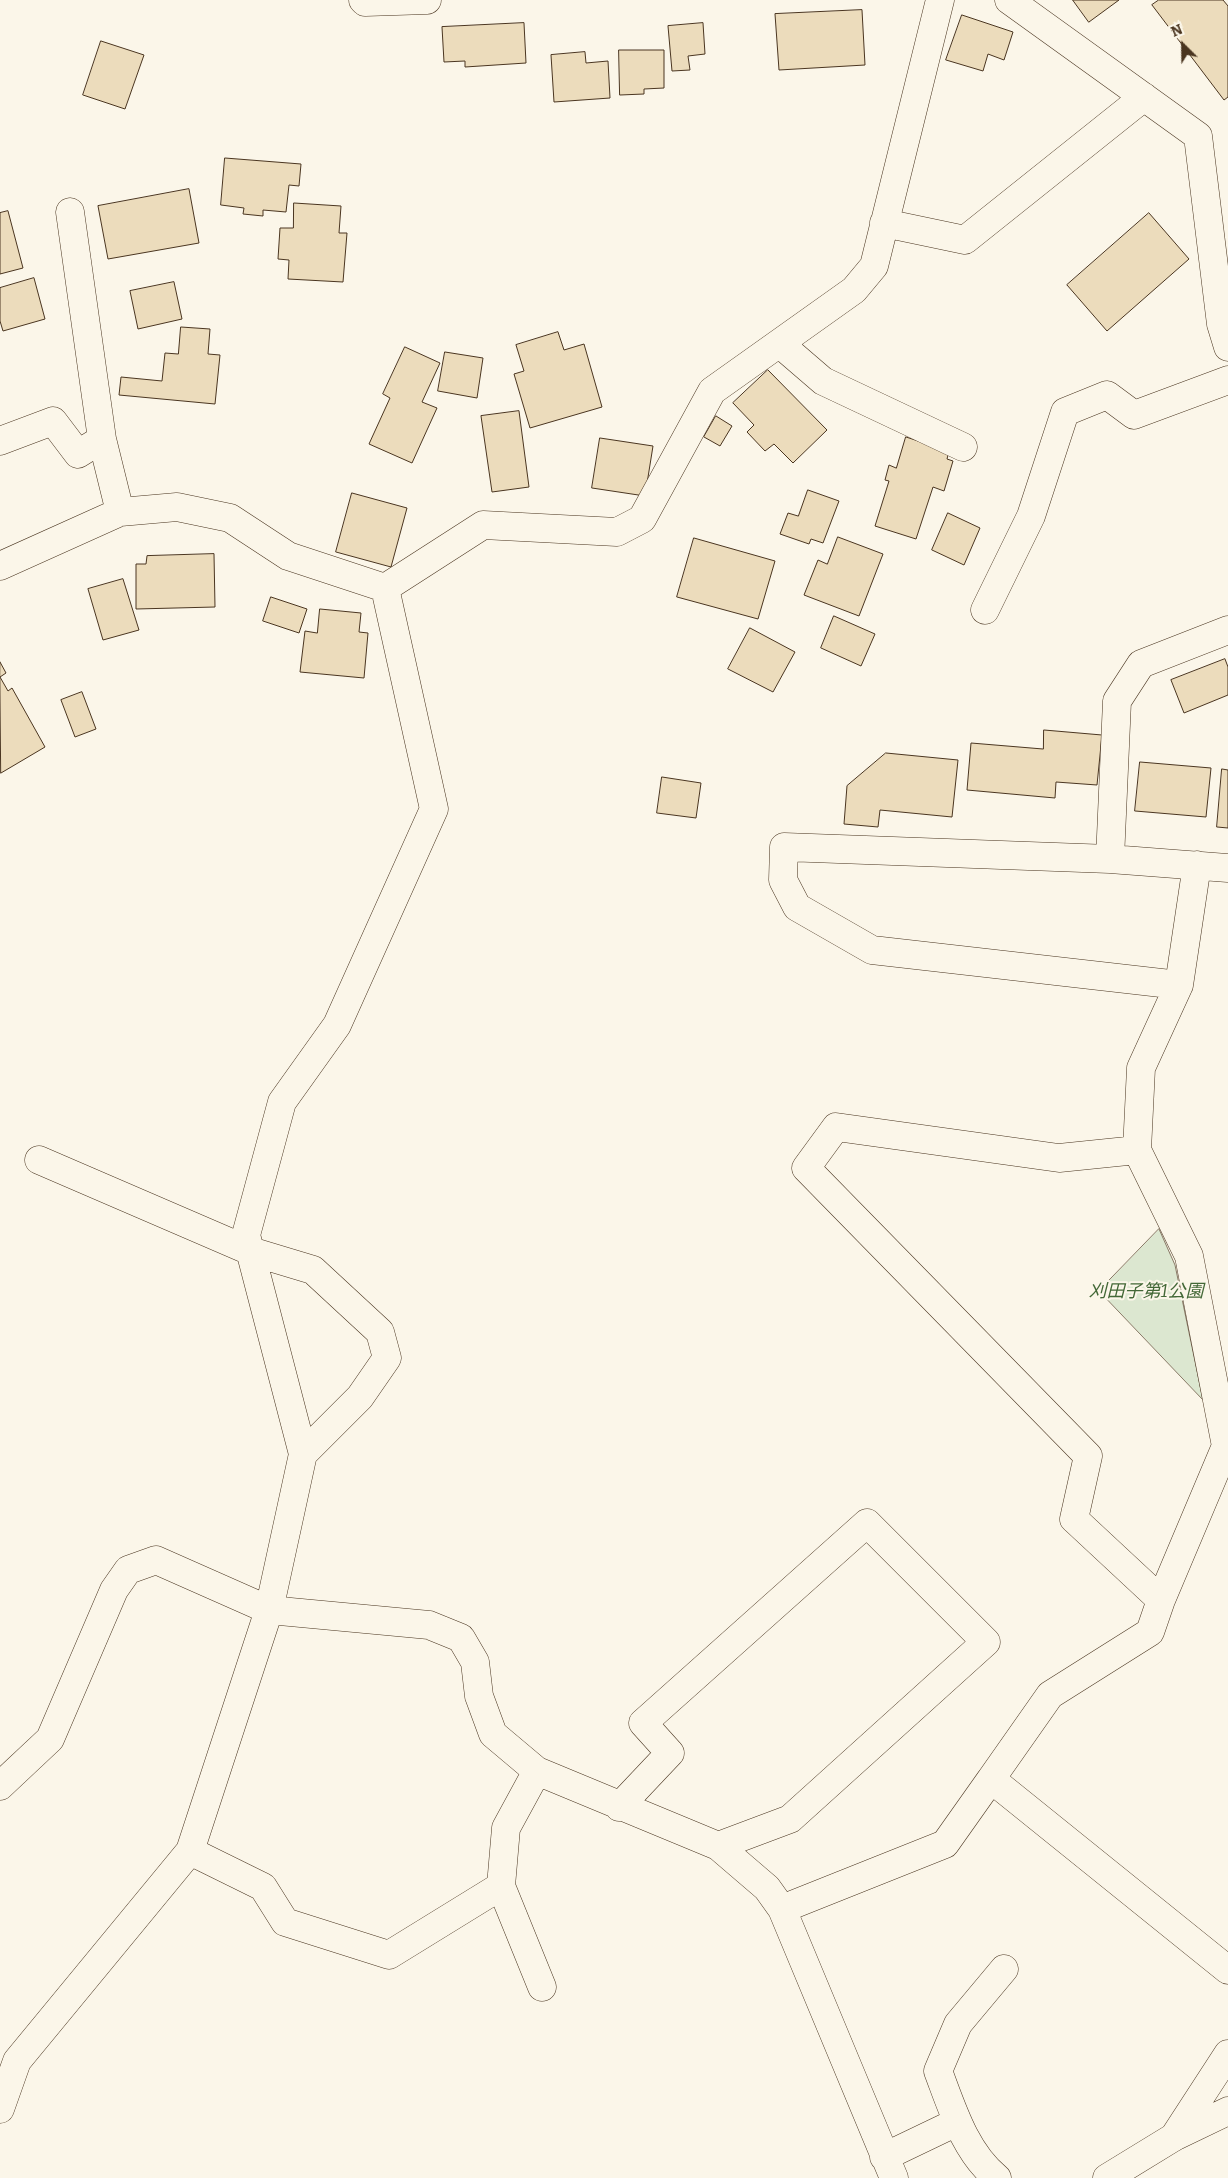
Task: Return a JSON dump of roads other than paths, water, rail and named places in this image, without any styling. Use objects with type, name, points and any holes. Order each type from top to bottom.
[{"type":"street","points":[[363,0],[365,2],[427,0]]},
{"type":"street","points":[[385,588],[483,525],[617,532],[642,519],[712,391],[854,290],[874,266],[940,0]]},
{"type":"street","points":[[1009,0],[1198,136],[1221,324],[1228,347]]},
{"type":"street","points":[[884,223],[965,240],[1144,97]]},
{"type":"street","points":[[70,212],[102,439],[120,512]]},
{"type":"street","points":[[780,344],[823,381],[963,446]]},
{"type":"street","points":[[985,610],[1031,516],[1065,412],[1107,395],[1134,415],[1228,380]]},
{"type":"street","points":[[0,441],[53,421],[78,454],[102,439]]},
{"type":"street","points":[[0,566],[120,512],[177,507],[230,518],[288,556],[385,588]]},
{"type":"street","points":[[0,2109],[17,2061],[190,1851],[269,1610],[303,1454],[246,1235],[282,1102],[337,1025],[434,809],[385,588]]},
{"type":"street","points":[[1110,859],[1117,701],[1141,664],[1228,630]]},
{"type":"street","points":[[1179,985],[872,950],[797,907],[783,880],[784,846],[1110,859],[1228,868]]},
{"type":"street","points":[[782,1909],[945,1844],[1050,1695],[1150,1632],[1161,1600],[1227,1446],[1189,1256],[1137,1150],[1141,1068],[1179,985],[1197,865]]},
{"type":"street","points":[[1137,1150],[1059,1158],[836,1127],[806,1168],[1088,1456],[1074,1520],[1161,1600]]},
{"type":"street","points":[[39,1160],[250,1251],[313,1270],[380,1332],[387,1358],[360,1397],[303,1454]]},
{"type":"street","points":[[619,1806],[670,1753],[642,1723],[867,1523],[986,1642],[790,1819],[718,1846]]},
{"type":"street","points":[[0,1786],[50,1739],[114,1590],[128,1570],[156,1560],[269,1610],[429,1625],[461,1638],[475,1662],[479,1696],[493,1734],[537,1771],[718,1846],[767,1888],[782,1909],[889,2168],[957,2122]]},
{"type":"street","points":[[537,1771],[506,1828],[500,1886],[542,1987]]},
{"type":"street","points":[[991,1779],[1228,1970]]},
{"type":"street","points":[[190,1851],[263,1887],[285,1922],[389,1956],[500,1886]]},
{"type":"street","points":[[997,2178],[983,2167],[957,2122],[938,2071],[958,2024],[1004,1968]]},
{"type":"street","points":[[1174,2137],[1228,2054]]},
{"type":"street","points":[[1107,2178],[1174,2137],[1228,2111]]},
{"type":"park label","name":"刈田子第1公園","points":[[1146,1292]]}]
